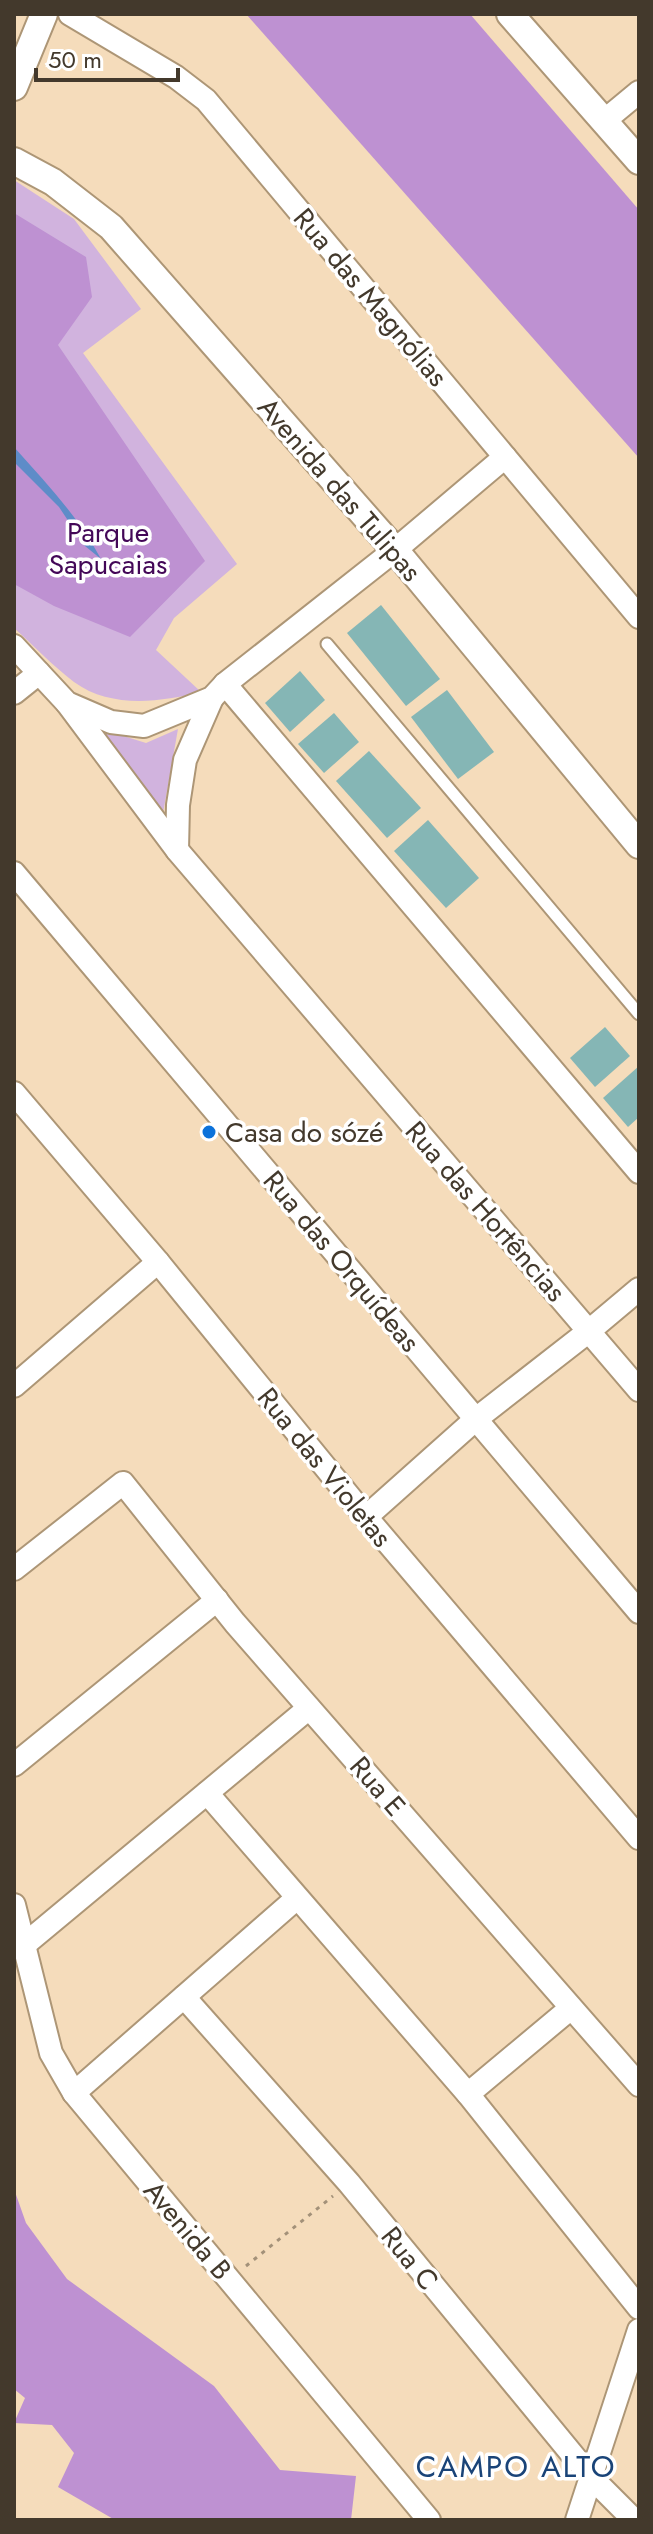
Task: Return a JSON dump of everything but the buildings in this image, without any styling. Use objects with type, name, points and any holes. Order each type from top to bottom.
[{"type":"street","points":[[14,87],[44,14]]},
{"type":"street","name":"Rua das Magnólias","points":[[70,14],[176,77],[206,100],[639,617]]},
{"type":"street","points":[[512,15],[639,161]]},
{"type":"street","points":[[604,121],[639,92]]},
{"type":"street","name":"Avenida das Tulipas","points":[[14,161],[53,182],[111,227],[395,550],[639,845]]},
{"type":"street","points":[[67,703],[111,722],[144,726],[218,691],[395,550],[505,457]]},
{"type":"street","name":"Rua das Hortências","points":[[14,646],[67,703],[177,850],[639,1390]]},
{"type":"street","points":[[14,693],[39,673]]},
{"type":"street","points":[[177,850],[178,805],[185,760],[218,691]]},
{"type":"street","points":[[218,691],[639,1172]]},
{"type":"street","name":"Rua das Orquídeas","points":[[14,873],[639,1612]]},
{"type":"street","name":"Rua das Violetas","points":[[14,1093],[158,1262],[366,1517],[639,1838]]},
{"type":"street","points":[[14,1386],[158,1262]]},
{"type":"street","points":[[366,1517],[476,1419],[639,1289]]},
{"type":"street","name":"Rua E","points":[[14,1569],[123,1483],[309,1708],[639,2085]]},
{"type":"street","points":[[14,1765],[217,1600]]},
{"type":"street","points":[[24,1945],[309,1708]]},
{"type":"street","points":[[207,1793],[468,2094],[639,2308]]},
{"type":"street","points":[[74,2093],[297,1898]]},
{"type":"street","name":"Avenida B","points":[[14,1905],[51,2053],[74,2093],[429,2520]]},
{"type":"street","name":"Rua C","points":[[184,1997],[349,2183],[590,2476],[634,2520]]},
{"type":"street","points":[[468,2094],[571,2008]]},
{"type":"street","points":[[577,2520],[639,2330]]},
{"type":"lane","points":[[327,644],[639,1014]]},
{"type":"path","points":[[230,2280],[349,2183]]},
{"type":"green space","points":[[246,14],[470,14],[639,210],[639,458]]},
{"type":"green space","name":"Parque Sapucaias","points":[[14,180],[74,219],[141,309],[83,353],[237,564],[174,618],[156,650],[201,692],[136,701],[88,691],[51,663],[14,628]]},
{"type":"green space","name":"Parque Sapucaias","points":[[14,213],[86,257],[92,297],[58,345],[205,561],[130,637],[54,606],[14,584]]},
{"type":"green space","points":[[101,729],[146,743],[178,729],[162,819]]},
{"type":"green space","points":[[14,2189],[26,2223],[67,2279],[214,2386],[280,2470],[356,2476],[351,2520],[115,2520],[58,2487],[74,2453],[52,2425],[14,2423],[25,2398],[14,2389]]},
{"type":"water","points":[[14,447],[72,514],[101,559],[85,546],[59,507],[14,462]]},
{"type":"place","name":"Casa do sózé","points":[[209,1132]]},
{"type":"district","name":"CAMPO ALTO","points":[[516,2467]]}]
